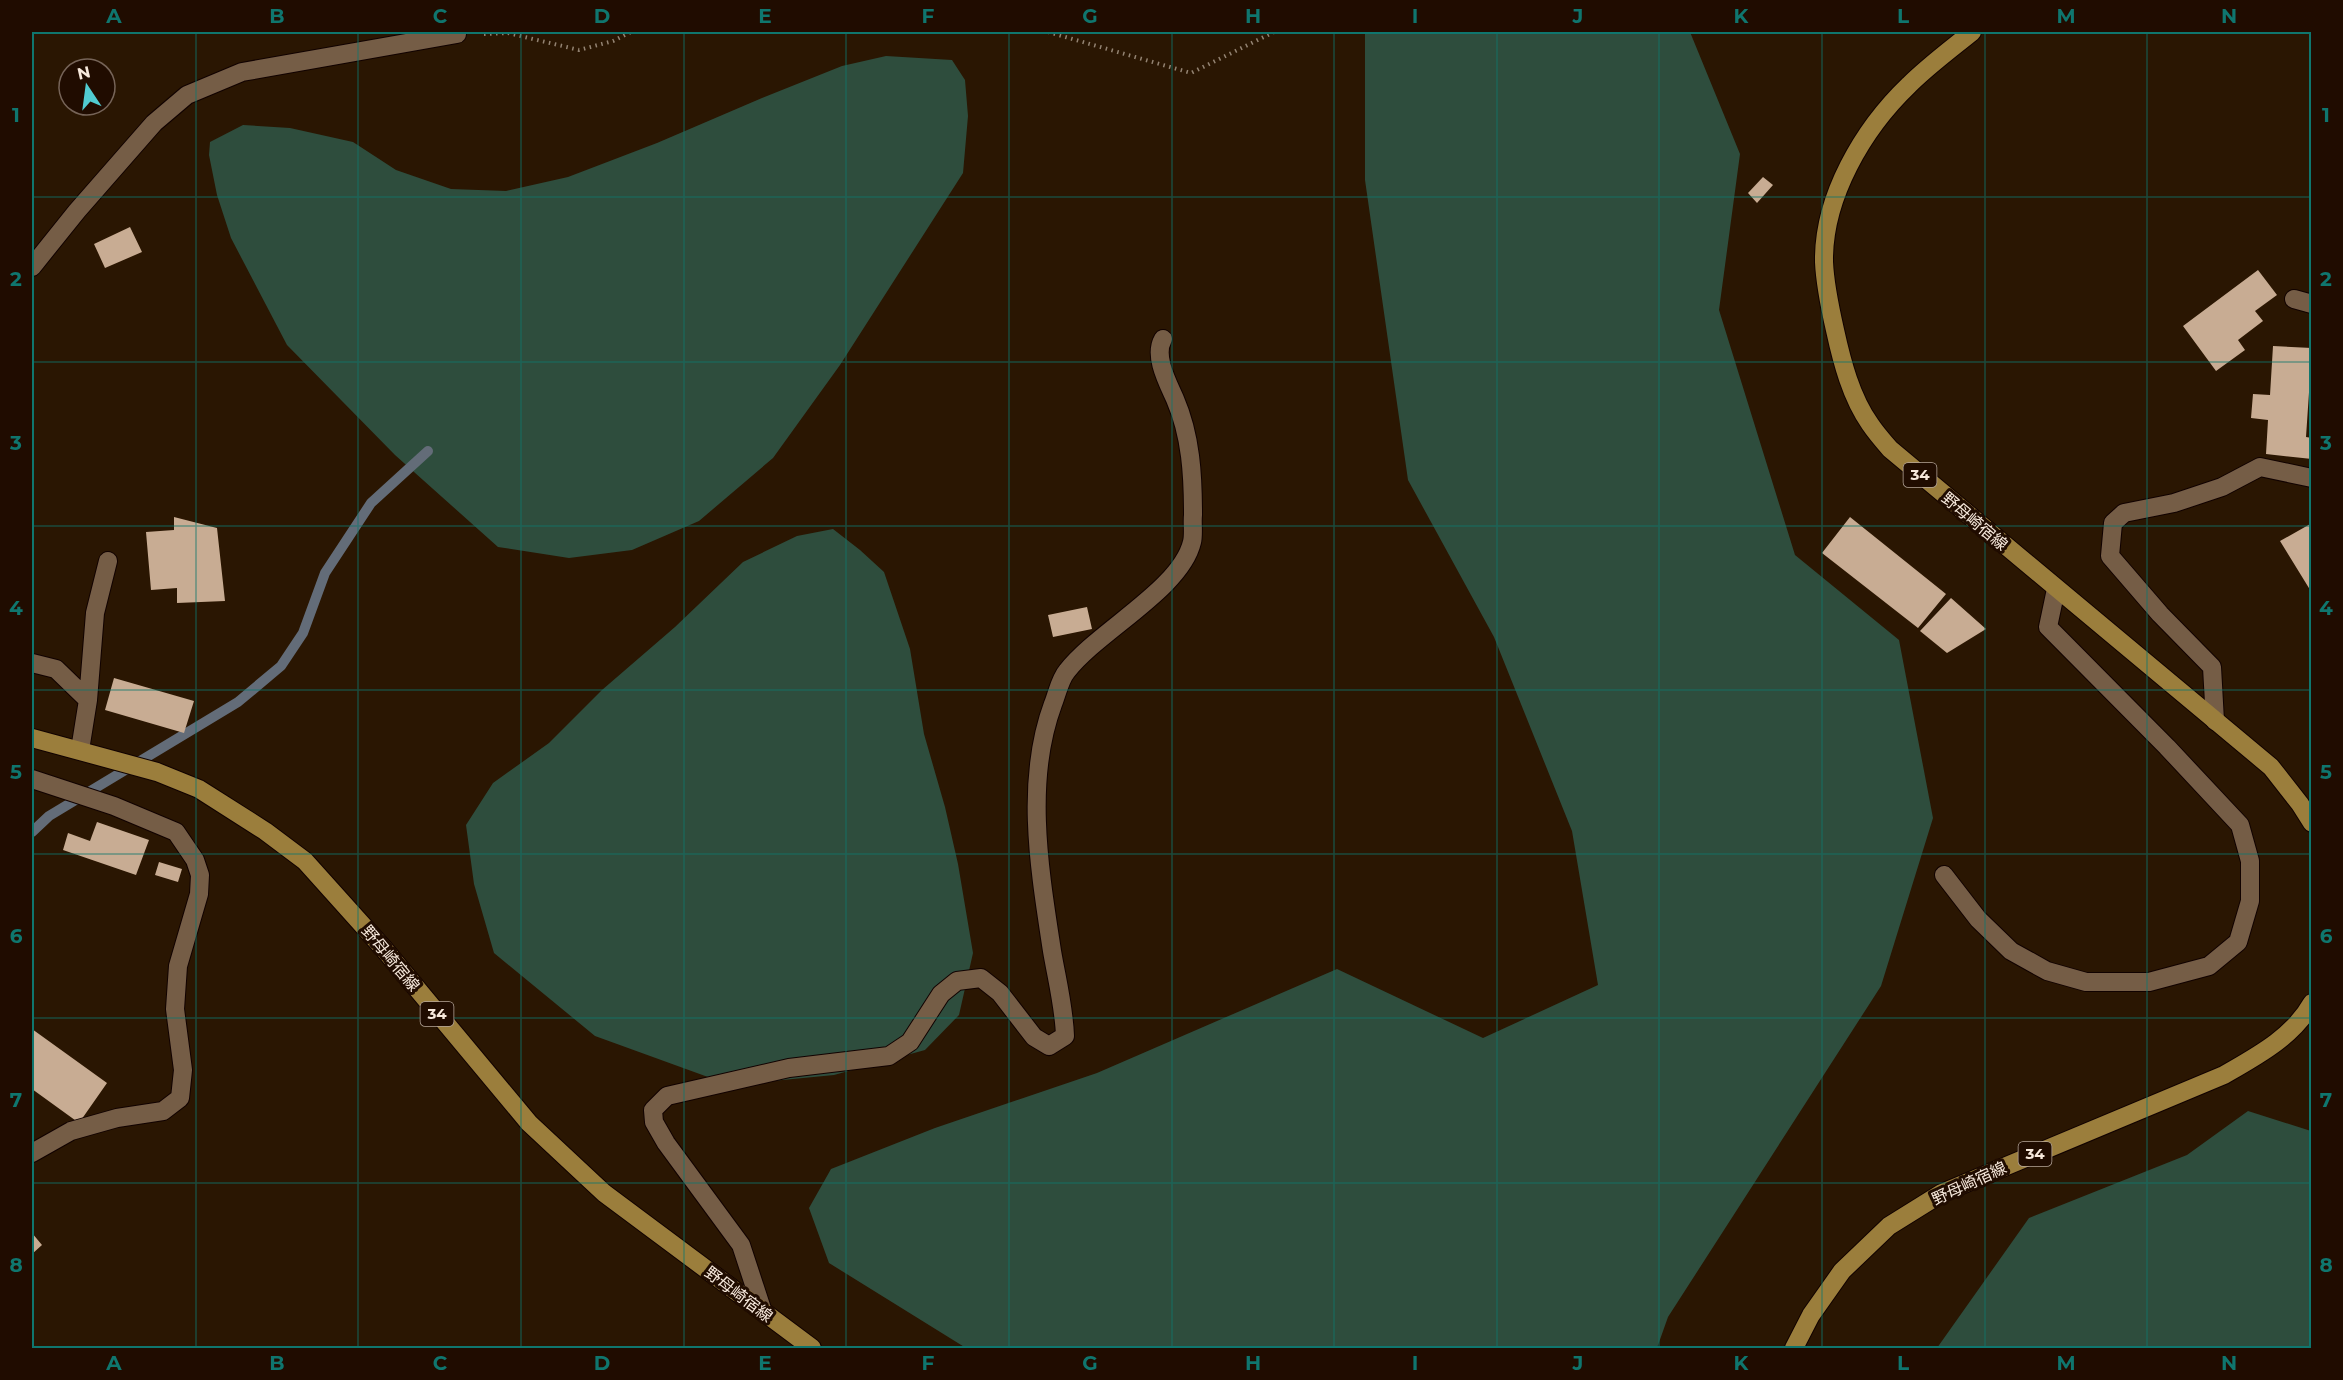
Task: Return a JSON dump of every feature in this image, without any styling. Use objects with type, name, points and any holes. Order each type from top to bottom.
[{"type":"main road","name":"野母崎宿線","points":[[1972,32],[1909,84],[1878,117],[1857,147],[1843,180],[1826,233],[1824,262],[1829,306],[1850,383],[1869,423],[1890,449],[2271,767],[2312,823]]},
{"type":"main road","name":"野母崎宿線","points":[[32,738],[157,772],[199,789],[305,861],[384,949],[529,1124],[604,1193],[812,1348]]},
{"type":"main road","name":"野母崎宿線","points":[[1794,1348],[1811,1315],[1842,1271],[1889,1226],[1942,1193],[2224,1075],[2258,1055],[2290,1032],[2312,1003]]},
{"type":"street","points":[[32,267],[154,123],[187,95],[242,72],[457,34]]},
{"type":"street","points":[[763,1312],[741,1245],[666,1143],[654,1122],[653,1110],[667,1096],[745,1078],[789,1068],[889,1056],[910,1042],[941,994],[957,981],[981,978],[1000,993],[1034,1037],[1049,1046],[1065,1036],[1064,1012],[1053,953],[1037,833],[1039,772],[1046,722],[1065,673],[1090,645],[1153,594],[1178,570],[1192,542],[1193,478],[1185,421],[1160,359],[1160,345],[1163,339]]},
{"type":"street","points":[[2215,721],[2212,667],[2160,614],[2110,556],[2113,523],[2124,513],[2174,502],[2222,487],[2260,467],[2312,478]]},
{"type":"street","points":[[80,750],[88,700],[95,613],[108,561]]},
{"type":"street","points":[[1944,874],[1978,919],[2011,951],[2047,971],[2086,982],[2150,982],[2209,966],[2238,942],[2250,901],[2250,861],[2240,825],[2167,747],[2048,627],[2056,588]]},
{"type":"street","points":[[32,663],[56,669],[88,700]]},
{"type":"street","points":[[32,779],[114,806],[176,832],[195,860],[200,875],[199,894],[178,966],[175,1009],[183,1070],[180,1098],[163,1111],[117,1118],[71,1131],[32,1153]]},
{"type":"path","points":[[457,34],[508,33],[579,50],[631,32]]},
{"type":"path","points":[[1048,32],[1191,73],[1274,32]]},
{"type":"green space","points":[[1365,32],[1690,32],[1740,154],[1719,310],[1795,555],[1899,640],[1933,818],[1881,986],[1668,1317],[1657,1348],[966,1348],[829,1263],[809,1208],[831,1169],[935,1128],[1097,1073],[1337,969],[1483,1038],[1598,985],[1572,831],[1494,637],[1408,480],[1365,180]]},
{"type":"green space","points":[[886,56],[952,60],[965,80],[968,116],[963,173],[840,365],[773,458],[699,521],[632,550],[569,558],[498,547],[395,455],[287,345],[231,238],[217,195],[209,155],[210,142],[243,125],[290,128],[353,142],[396,170],[451,189],[506,191],[568,177],[657,143],[842,66]]},
{"type":"green space","points":[[833,529],[884,572],[910,649],[924,734],[945,807],[958,864],[973,953],[959,1015],[925,1050],[834,1075],[730,1085],[595,1036],[494,953],[474,884],[466,825],[493,783],[549,743],[602,690],[675,627],[743,562],[797,536]]},
{"type":"green space","points":[[2248,1111],[2311,1131],[2311,1348],[1937,1348],[2029,1218],[2187,1155]]},
{"type":"building","points":[[1763,177],[1773,185],[1757,203],[1748,193]]},
{"type":"building","points":[[130,227],[142,252],[105,268],[94,244]]},
{"type":"building","points":[[2258,270],[2277,295],[2255,311],[2263,321],[2238,340],[2245,350],[2216,371],[2183,326]]},
{"type":"building","points":[[2273,346],[2312,348],[2306,437],[2312,438],[2312,459],[2266,454],[2268,420],[2251,418],[2253,394],[2270,395]]},
{"type":"building","points":[[174,517],[217,528],[225,601],[177,603],[177,588],[151,590],[146,532],[174,530]]},
{"type":"building","points":[[1850,517],[1946,594],[1918,628],[1822,553]]},
{"type":"building","points":[[2312,523],[2312,593],[2280,541]]},
{"type":"building","points":[[1951,598],[1986,629],[1947,653],[1920,631]]},
{"type":"building","points":[[1087,607],[1092,629],[1053,637],[1048,615]]},
{"type":"building","points":[[114,678],[194,701],[184,733],[105,710]]},
{"type":"building","points":[[97,822],[149,840],[136,875],[63,850],[68,833],[90,841]]},
{"type":"building","points":[[159,862],[182,869],[178,882],[155,875]]},
{"type":"building","points":[[32,1029],[107,1083],[79,1123],[32,1089]]},
{"type":"building","points":[[32,1233],[42,1245],[32,1254]]},
{"type":"waterway","points":[[32,832],[49,816],[238,702],[281,666],[303,633],[325,573],[371,503],[428,451]]}]
